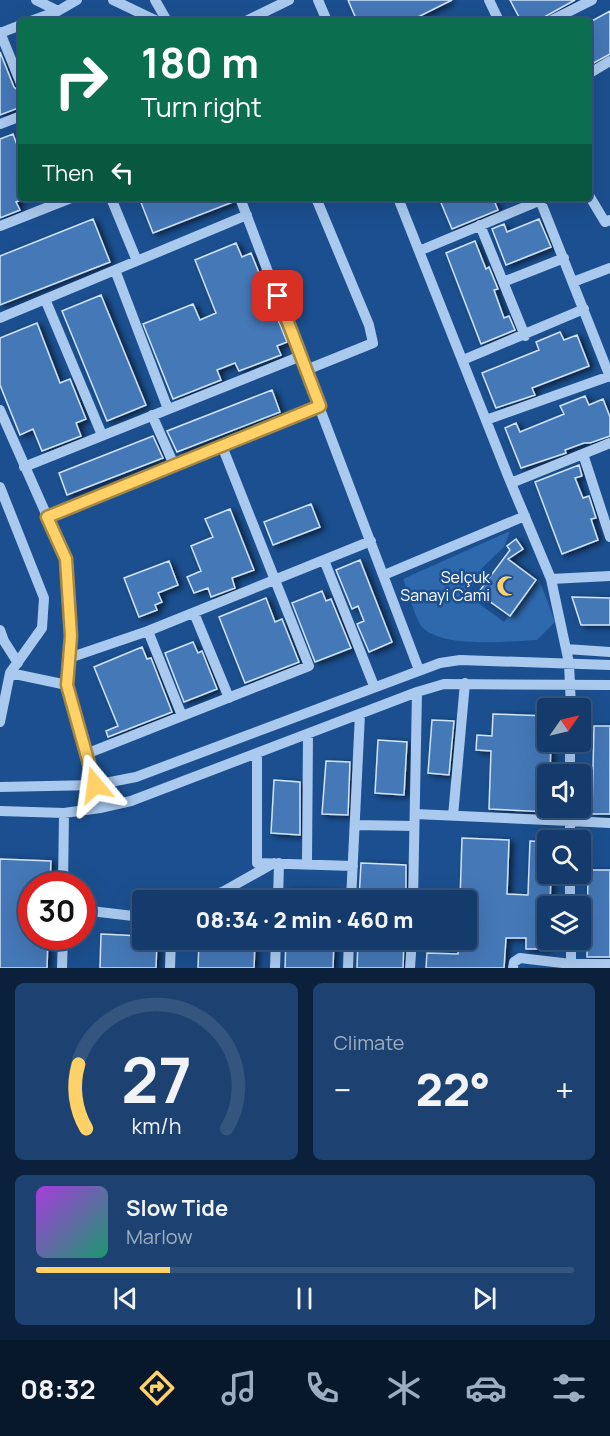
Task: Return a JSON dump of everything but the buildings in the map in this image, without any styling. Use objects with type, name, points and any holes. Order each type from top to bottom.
[{"type":"street","points":[[36,0],[58,10]]},
{"type":"street","points":[[38,18],[77,0]]},
{"type":"street","points":[[113,0],[151,18]]},
{"type":"street","points":[[155,0],[165,18]]},
{"type":"street","points":[[252,18],[289,0]]},
{"type":"street","points":[[318,0],[326,18]]},
{"type":"street","points":[[489,0],[498,18]]},
{"type":"street","points":[[556,18],[592,0]]},
{"type":"street","points":[[18,26],[0,33],[18,77]]},
{"type":"street","points":[[592,72],[610,62]]},
{"type":"street","points":[[0,124],[18,117]]},
{"type":"street","points":[[592,200],[608,224]]},
{"type":"street","points":[[0,226],[63,201]]},
{"type":"street","points":[[112,201],[137,261]]},
{"type":"street","points":[[241,201],[419,670]]},
{"type":"street","points":[[306,370],[373,343],[369,325],[317,201]]},
{"type":"street","points":[[399,201],[551,579],[569,663],[571,698]]},
{"type":"street","points":[[419,251],[538,201]]},
{"type":"street","points":[[486,420],[610,376],[544,201]]},
{"type":"street","points":[[0,318],[247,215]]},
{"type":"street","points":[[480,225],[525,336]]},
{"type":"street","points":[[503,282],[564,258]]},
{"type":"street","points":[[573,282],[610,268]]},
{"type":"street","points":[[114,270],[168,409]]},
{"type":"street","points":[[45,299],[102,435]]},
{"type":"street","points":[[463,360],[525,336],[584,309]]},
{"type":"street","points":[[24,467],[301,356]]},
{"type":"street","points":[[47,517],[320,406]]},
{"type":"street","points":[[0,410],[66,559],[71,636],[67,685],[100,808]]},
{"type":"street","points":[[152,415],[174,465]]},
{"type":"street","points":[[511,483],[610,443]]},
{"type":"street","points":[[86,754],[309,666],[222,446]]},
{"type":"street","points":[[583,454],[610,537]]},
{"type":"street","points":[[0,487],[44,598],[42,628],[10,674],[0,722]]},
{"type":"street","points":[[384,575],[525,516]]},
{"type":"street","points":[[69,658],[148,632],[371,541]]},
{"type":"street","points":[[324,560],[374,686]]},
{"type":"street","points":[[551,579],[610,576]]},
{"type":"street","points":[[194,613],[229,698]]},
{"type":"street","points":[[0,630],[18,663]]},
{"type":"street","points":[[148,632],[182,716]]},
{"type":"street","points":[[566,649],[610,652]]},
{"type":"street","points":[[0,787],[95,785],[136,777],[440,663],[460,660],[610,665]]},
{"type":"street","points":[[10,674],[67,685]]},
{"type":"street","points":[[453,816],[465,683]]},
{"type":"street","points":[[0,811],[63,813],[131,801],[417,692],[444,684],[610,685]]},
{"type":"street","points":[[412,890],[417,692]]},
{"type":"street","points":[[352,890],[360,714]]},
{"type":"street","points":[[307,864],[308,734]]},
{"type":"street","points":[[258,754],[257,862],[353,866]]},
{"type":"street","points":[[63,813],[63,872]]},
{"type":"street","points":[[415,814],[610,823]]},
{"type":"street","points":[[570,821],[570,830]]},
{"type":"street","points":[[355,825],[414,826]]},
{"type":"street","points":[[226,890],[277,863]]},
{"type":"street","points":[[277,863],[278,890]]},
{"type":"street","points":[[96,912],[132,916]]},
{"type":"street","points":[[62,968],[63,950]]},
{"type":"street","points":[[170,968],[171,950]]},
{"type":"street","points":[[275,968],[276,950]]},
{"type":"street","points":[[348,968],[349,950]]},
{"type":"street","points":[[410,968],[411,950]]},
{"type":"street","points":[[571,950],[571,966]]},
{"type":"street","points":[[513,968],[514,962],[520,958],[571,966],[610,964]]},
{"type":"shaded area","points":[[510,531],[504,547],[483,567],[467,595],[504,622],[539,579],[555,622],[537,640],[494,642],[445,638],[432,634],[422,627],[403,579]]},
{"type":"place","name":"Selçuk Sanayi Cami","points":[[507,586]]},
{"type":"route","points":[[95,785],[67,685],[71,636],[66,559],[47,517],[320,406],[278,296]]}]
